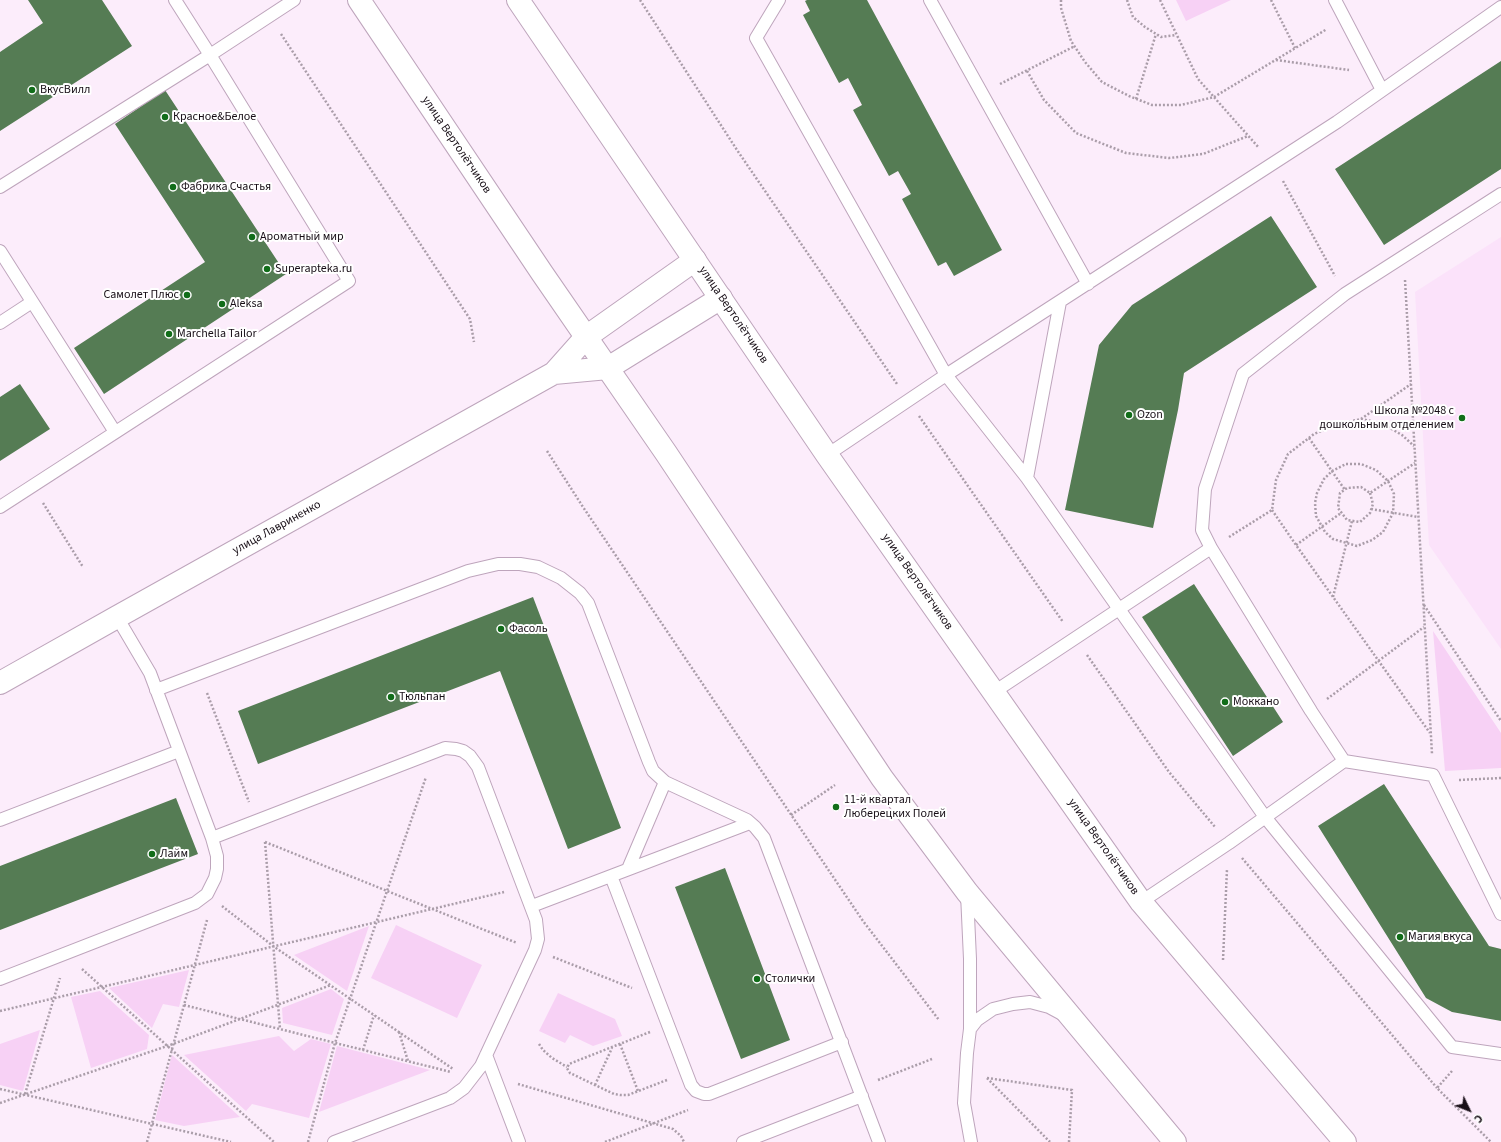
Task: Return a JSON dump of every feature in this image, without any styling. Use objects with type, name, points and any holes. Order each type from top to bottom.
[{"type":"main road","name":"улица Вертолётчиков","points":[[359,0],[608,368],[882,778],[967,892],[1175,1142]]},
{"type":"main road","name":"улица Вертолётчиков","points":[[518,0],[827,455],[1142,902],[1345,1142]]},
{"type":"main road","name":"улица Лавриненко","points":[[0,683],[554,373],[586,337],[695,260]]},
{"type":"main road","points":[[608,368],[721,298]]},
{"type":"main road","name":"улица Лавриненко","points":[[554,373],[608,368]]},
{"type":"lane","points":[[0,507],[350,281],[175,0]]},
{"type":"lane","points":[[0,187],[210,55],[294,0]]},
{"type":"lane","points":[[779,0],[756,38],[946,376],[1027,478],[1265,817],[1452,1047],[1501,1054]]},
{"type":"lane","points":[[930,0],[1088,284]]},
{"type":"lane","points":[[1335,0],[1382,90]]},
{"type":"lane","points":[[827,455],[1337,122],[1501,7]]},
{"type":"lane","points":[[1501,194],[1345,294],[1243,374],[1205,489],[1202,530],[1211,548],[1311,711],[1344,761],[1434,778],[1501,914]]},
{"type":"lane","points":[[0,251],[115,432]]},
{"type":"lane","points":[[0,323],[32,302]]},
{"type":"lane","points":[[1027,478],[1060,302]]},
{"type":"lane","points":[[994,692],[1211,548]]},
{"type":"lane","points":[[156,690],[468,572],[498,564],[520,564],[538,567],[561,578],[580,593],[588,603],[653,771],[665,782],[750,823],[764,838],[879,1142]]},
{"type":"lane","points":[[0,978],[195,904],[210,896],[217,869],[217,856],[212,838],[150,673],[116,617]]},
{"type":"lane","points":[[212,838],[445,748],[463,751],[478,767],[532,906],[538,929],[538,939],[534,950],[481,1066],[466,1077],[464,1088],[450,1098],[334,1142]]},
{"type":"lane","points":[[0,820],[179,751]]},
{"type":"lane","points":[[1142,902],[1229,843],[1344,761]]},
{"type":"lane","points":[[628,869],[665,782]]},
{"type":"lane","points":[[532,906],[750,823]]},
{"type":"lane","points":[[611,876],[686,1073],[691,1085],[699,1093],[708,1094],[842,1042]]},
{"type":"lane","points":[[967,892],[970,959],[970,1029],[964,1103],[971,1142]]},
{"type":"lane","points":[[970,1029],[977,1020],[993,1009],[1030,1002],[1049,1007],[1072,1018]]},
{"type":"lane","points":[[486,1055],[519,1142]]},
{"type":"lane","points":[[743,1142],[860,1092]]},
{"type":"path","points":[[640,0],[741,157],[908,401],[1169,772],[1437,1088],[1491,1142]]},
{"type":"path","points":[[1061,0],[1061,8],[1071,41],[1085,62],[1102,82],[1136,99],[1152,105],[1181,105],[1214,97],[1345,19]]},
{"type":"path","points":[[1127,0],[1133,17],[1156,34],[1161,37],[1176,34]]},
{"type":"path","points":[[1160,0],[1198,79],[1273,163],[1345,294]]},
{"type":"path","points":[[1270,0],[1295,48]]},
{"type":"path","points":[[269,17],[470,319],[474,342]]},
{"type":"path","points":[[1136,99],[1156,34]]},
{"type":"path","points":[[982,93],[1074,46]]},
{"type":"path","points":[[1276,60],[1374,74]]},
{"type":"path","points":[[1027,71],[1044,100],[1076,133],[1126,153],[1169,158],[1203,154],[1248,136]]},
{"type":"path","points":[[1404,256],[1430,733],[1434,778],[1501,778]]},
{"type":"path","points":[[1411,383],[1360,419],[1338,424],[1314,434],[1288,454],[1276,480],[1272,510],[1430,733]]},
{"type":"path","points":[[1360,419],[1381,423],[1402,435],[1414,446]]},
{"type":"path","points":[[1309,438],[1345,490]]},
{"type":"path","points":[[547,451],[583,508],[866,926],[939,1020]]},
{"type":"path","points":[[1370,494],[1415,463]]},
{"type":"path","points":[[1346,464],[1361,464],[1376,470],[1388,481],[1394,494],[1393,513],[1383,532],[1372,540],[1357,546],[1333,538],[1321,527],[1316,516],[1315,502],[1317,493],[1324,479],[1332,471],[1346,464]]},
{"type":"path","points":[[33,486],[83,568]]},
{"type":"path","points":[[1361,486],[1370,494],[1373,504],[1370,513],[1360,522],[1347,520],[1338,508],[1340,493],[1347,488],[1361,486]]},
{"type":"path","points":[[1371,509],[1418,518]]},
{"type":"path","points":[[1211,548],[1272,510]]},
{"type":"path","points":[[1296,545],[1341,513]]},
{"type":"path","points":[[1333,597],[1352,521]]},
{"type":"path","points":[[1423,604],[1501,721]]},
{"type":"path","points":[[1311,711],[1424,627]]},
{"type":"path","points":[[200,674],[265,842],[280,1029]]},
{"type":"path","points":[[308,1142],[335,1043],[434,752]]},
{"type":"path","points":[[791,815],[835,785]]},
{"type":"path","points":[[265,842],[658,998]]},
{"type":"path","points":[[1224,961],[1229,843]]},
{"type":"path","points":[[0,1011],[524,887]]},
{"type":"path","points":[[147,1142],[184,1005],[210,896],[273,946],[466,1077]]},
{"type":"path","points":[[25,1095],[66,954],[274,1142]]},
{"type":"path","points":[[0,1103],[168,1046],[331,985]]},
{"type":"path","points":[[184,1005],[466,1077]]},
{"type":"path","points":[[363,1050],[374,1015]]},
{"type":"path","points":[[567,1067],[569,1064],[668,1025]]},
{"type":"path","points":[[399,1032],[408,1061]]},
{"type":"path","points":[[540,1044],[543,1050],[552,1058],[567,1067],[570,1073],[614,1094],[628,1095],[686,1073]]},
{"type":"path","points":[[620,1044],[638,1091]]},
{"type":"path","points":[[595,1085],[612,1047]]},
{"type":"path","points":[[860,1092],[932,1059]]},
{"type":"path","points":[[1437,1088],[1452,1071]]},
{"type":"path","points":[[495,1077],[673,1129],[681,1136],[684,1142]]},
{"type":"path","points":[[1050,1142],[987,1078],[1072,1090],[1069,1142]]},
{"type":"path","points":[[0,1089],[231,1142]]},
{"type":"path","points":[[605,1142],[654,1124],[688,1109],[694,1103],[699,1093]]},
{"type":"shaded area","points":[[1176,0],[1231,0],[1186,21]]},
{"type":"shaded area","name":"Школа №2048 с дошкольным отделением","points":[[1501,237],[1501,649],[1429,545],[1415,292]]},
{"type":"shaded area","points":[[1433,631],[1501,733],[1501,768],[1445,771]]},
{"type":"shaded area","points":[[396,925],[482,965],[457,1018],[371,978]]},
{"type":"shaded area","points":[[369,926],[347,991],[294,955]]},
{"type":"shaded area","points":[[189,970],[179,1007],[163,1004],[152,1028],[109,988]]},
{"type":"shaded area","points":[[331,989],[344,999],[332,1035],[283,1023],[282,1008]]},
{"type":"shaded area","points":[[100,991],[149,1035],[147,1049],[91,1068],[71,997]]},
{"type":"shaded area","points":[[558,993],[615,1019],[622,1036],[593,1046],[570,1035],[565,1043],[539,1031]]},
{"type":"shaded area","points":[[40,1030],[23,1091],[0,1085],[0,1044]]},
{"type":"shaded area","points":[[279,1036],[294,1051],[311,1039],[331,1044],[309,1118],[252,1104],[246,1111],[184,1055]]},
{"type":"shaded area","points":[[337,1046],[430,1070],[319,1112]]},
{"type":"shaded area","points":[[172,1055],[240,1117],[184,1126],[155,1120]]},
{"type":"building","points":[[28,0],[102,0],[132,46],[0,131],[0,52],[43,23]]},
{"type":"building","points":[[867,0],[1002,250],[954,276],[946,262],[938,266],[902,199],[911,194],[898,171],[889,176],[853,110],[862,105],[848,78],[839,83],[803,15],[810,11],[805,1]]},
{"type":"building","points":[[1501,61],[1501,169],[1384,245],[1335,169]]},
{"type":"building","points":[[165,90],[286,274],[104,394],[74,348],[205,262],[115,124]]},
{"type":"building","points":[[1271,216],[1317,287],[1184,373],[1178,410],[1153,528],[1065,510],[1099,345],[1132,305]]},
{"type":"building","points":[[20,384],[50,429],[0,461],[0,397]]},
{"type":"building","points":[[1194,584],[1283,722],[1233,756],[1142,617]]},
{"type":"building","points":[[533,597],[621,828],[568,849],[500,671],[258,764],[238,711]]},
{"type":"building","points":[[1384,784],[1489,946],[1501,949],[1501,1021],[1452,1012],[1426,998],[1318,826]]},
{"type":"building","points":[[176,798],[198,854],[0,930],[0,866]]},
{"type":"building","points":[[725,868],[790,1040],[741,1059],[675,887]]},
{"type":"place","name":"ВкусВилл","points":[[32,90]]},
{"type":"place","name":"Красное&Белое","points":[[165,117]]},
{"type":"place","name":"Фабрика Счастья","points":[[173,187]]},
{"type":"place","name":"Ароматный мир","points":[[252,237]]},
{"type":"place","name":"Superapteka.ru","points":[[267,269]]},
{"type":"place","name":"Самолет Плюс","points":[[187,295]]},
{"type":"place","name":"Aleksa","points":[[222,304]]},
{"type":"place","name":"Marchella Tailor","points":[[169,334]]},
{"type":"place","name":"Ozon","points":[[1129,415]]},
{"type":"place","name":"Школа №2048 с дошкольным отделением","points":[[1462,418]]},
{"type":"place","name":"Фасоль","points":[[501,629]]},
{"type":"place","name":"Тюльпан","points":[[391,697]]},
{"type":"place","name":"Моккано","points":[[1225,702]]},
{"type":"place","name":"11-й квартал Люберецких Полей","points":[[836,807]]},
{"type":"place","name":"Лайм","points":[[152,854]]},
{"type":"place","name":"Магия вкуса","points":[[1400,937]]},
{"type":"place","name":"Столички","points":[[757,979]]}]
